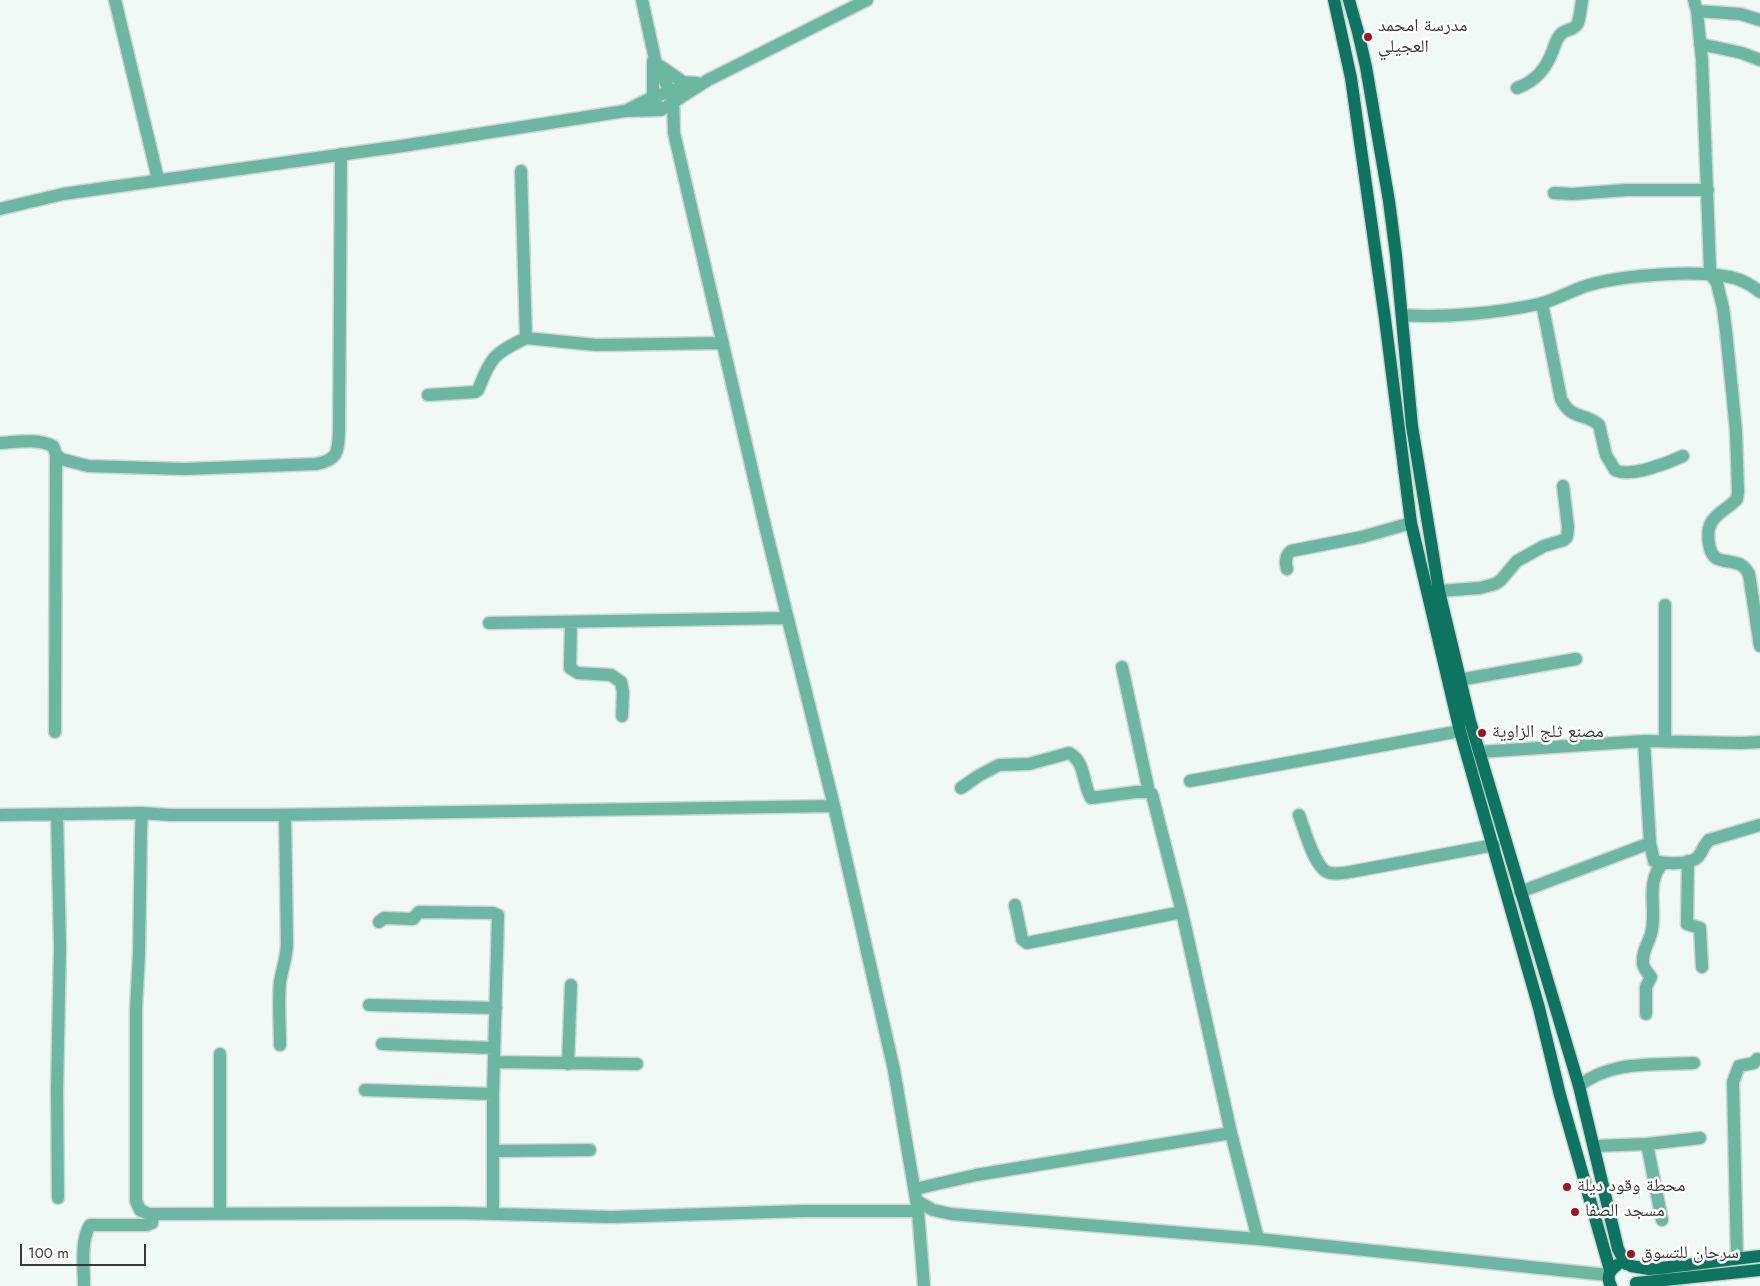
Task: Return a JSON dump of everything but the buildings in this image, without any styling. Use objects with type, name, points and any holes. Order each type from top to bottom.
[{"type":"main road","points":[[1334,0],[1351,78],[1385,320],[1410,523],[1460,731],[1539,1008],[1560,1095],[1610,1277]]},
{"type":"main road","points":[[1349,0],[1366,68],[1386,182],[1396,255],[1412,426],[1438,591],[1479,752],[1579,1086],[1616,1240],[1628,1265],[1635,1271],[1637,1277],[1635,1285],[1760,1270]]},
{"type":"main road","points":[[1610,1277],[1616,1265],[1649,1269],[1760,1256]]},
{"type":"street","points":[[116,0],[158,180]]},
{"type":"street","points":[[642,0],[655,59],[671,97],[674,133],[834,806],[894,1070],[917,1201],[924,1286]]},
{"type":"street","points":[[625,111],[653,97],[671,97],[867,0]]},
{"type":"street","points":[[1517,88],[1537,77],[1548,63],[1556,41],[1562,33],[1575,28],[1578,24],[1582,0]]},
{"type":"street","points":[[1760,20],[1740,14],[1695,6],[1700,44],[1711,275],[1716,283],[1723,308],[1726,331],[1736,431],[1738,492],[1737,499],[1712,522],[1708,530],[1708,541],[1714,556],[1719,560],[1745,567],[1749,574],[1760,646]]},
{"type":"street","points":[[1700,44],[1760,60]]},
{"type":"street","points":[[655,59],[683,82],[703,82]]},
{"type":"street","points":[[655,59],[653,97],[674,133]]},
{"type":"street","points":[[661,110],[671,97]]},
{"type":"street","points":[[0,209],[63,194],[625,111],[661,110]]},
{"type":"street","points":[[56,454],[61,459],[69,462],[88,466],[184,469],[316,464],[325,463],[334,457],[338,450],[341,154]]},
{"type":"street","points":[[521,171],[526,338]]},
{"type":"street","points":[[1554,193],[1573,194],[1626,190],[1708,190]]},
{"type":"street","points":[[1402,315],[1427,317],[1472,314],[1542,304],[1590,285],[1656,275],[1711,275],[1738,279],[1748,283],[1760,292]]},
{"type":"street","points":[[1542,304],[1561,399],[1566,409],[1573,414],[1596,422],[1599,425],[1606,455],[1615,470],[1618,472],[1634,471],[1683,456]]},
{"type":"street","points":[[428,395],[475,392],[478,390],[494,357],[501,350],[526,338],[596,345],[723,342]]},
{"type":"street","points":[[0,443],[38,441],[53,446],[56,454],[55,732]]},
{"type":"street","points":[[1438,591],[1480,588],[1496,584],[1517,561],[1544,546],[1567,538],[1568,527],[1563,486]]},
{"type":"street","points":[[1287,569],[1287,554],[1291,551],[1362,536],[1410,523]]},
{"type":"street","points":[[1665,605],[1665,741]]},
{"type":"street","points":[[489,623],[788,618]]},
{"type":"street","points":[[571,622],[570,668],[578,673],[611,675],[621,682],[623,692],[622,716]]},
{"type":"street","points":[[1460,680],[1576,658]]},
{"type":"street","points":[[1122,667],[1149,792],[1153,799],[1182,912],[1231,1133],[1258,1239]]},
{"type":"street","points":[[1190,781],[1460,731]]},
{"type":"street","points":[[1644,741],[1650,843],[1654,861],[1663,863],[1688,861],[1698,857],[1709,840],[1760,825]]},
{"type":"street","points":[[1479,752],[1644,741],[1760,742]]},
{"type":"street","points":[[961,788],[999,765],[1029,764],[1069,753],[1076,757],[1083,770],[1091,798],[1149,792]]},
{"type":"street","points":[[0,815],[142,813],[170,815],[285,815],[834,806]]},
{"type":"street","points":[[142,813],[136,1009],[136,1201],[140,1210],[144,1213],[494,1214],[611,1217],[804,1211],[917,1201],[976,1175],[1231,1133]]},
{"type":"street","points":[[57,814],[60,948],[57,1080],[58,1198]]},
{"type":"street","points":[[280,1045],[280,981],[287,953],[285,815]]},
{"type":"street","points":[[1299,815],[1317,863],[1324,871],[1333,874],[1376,868],[1494,845]]},
{"type":"street","points":[[1520,892],[1650,843]]},
{"type":"street","points":[[1688,861],[1687,924],[1700,928],[1702,966]]},
{"type":"street","points":[[1646,1014],[1646,987],[1651,977],[1643,966],[1644,949],[1651,935],[1654,915],[1652,886],[1656,870],[1663,863]]},
{"type":"street","points":[[1015,906],[1022,939],[1028,943],[1182,912]]},
{"type":"street","points":[[379,922],[384,918],[413,919],[419,912],[497,915],[493,1094],[494,1214]]},
{"type":"street","points":[[568,1064],[571,985]]},
{"type":"street","points":[[369,1005],[496,1008]]},
{"type":"street","points":[[382,1044],[494,1048]]},
{"type":"street","points":[[220,1054],[220,1214]]},
{"type":"street","points":[[1738,1258],[1733,1082],[1740,1066],[1754,1063],[1757,1059]]},
{"type":"street","points":[[494,1062],[637,1064]]},
{"type":"street","points":[[1579,1086],[1598,1073],[1614,1068],[1694,1064]]},
{"type":"street","points":[[365,1090],[493,1094]]},
{"type":"street","points":[[1594,1146],[1647,1144],[1700,1138]]},
{"type":"street","points":[[1647,1144],[1662,1220]]},
{"type":"street","points":[[494,1151],[590,1150]]},
{"type":"street","points":[[917,1201],[933,1210],[951,1214],[1258,1239],[1610,1277]]},
{"type":"street","points":[[84,1286],[85,1240],[86,1231],[90,1225],[147,1225],[152,1223],[153,1214]]},
{"type":"place","name":"مدرسة امحمد العجيلي","points":[[1368,37]]},
{"type":"place","name":"مصنع ثلج الزاوية","points":[[1482,733]]},
{"type":"place","name":"محطة وقود ديلة","points":[[1567,1187]]},
{"type":"place","name":"مسجد الصفا","points":[[1575,1212]]},
{"type":"place","name":"سرحان للتسوق","points":[[1631,1254]]}]
